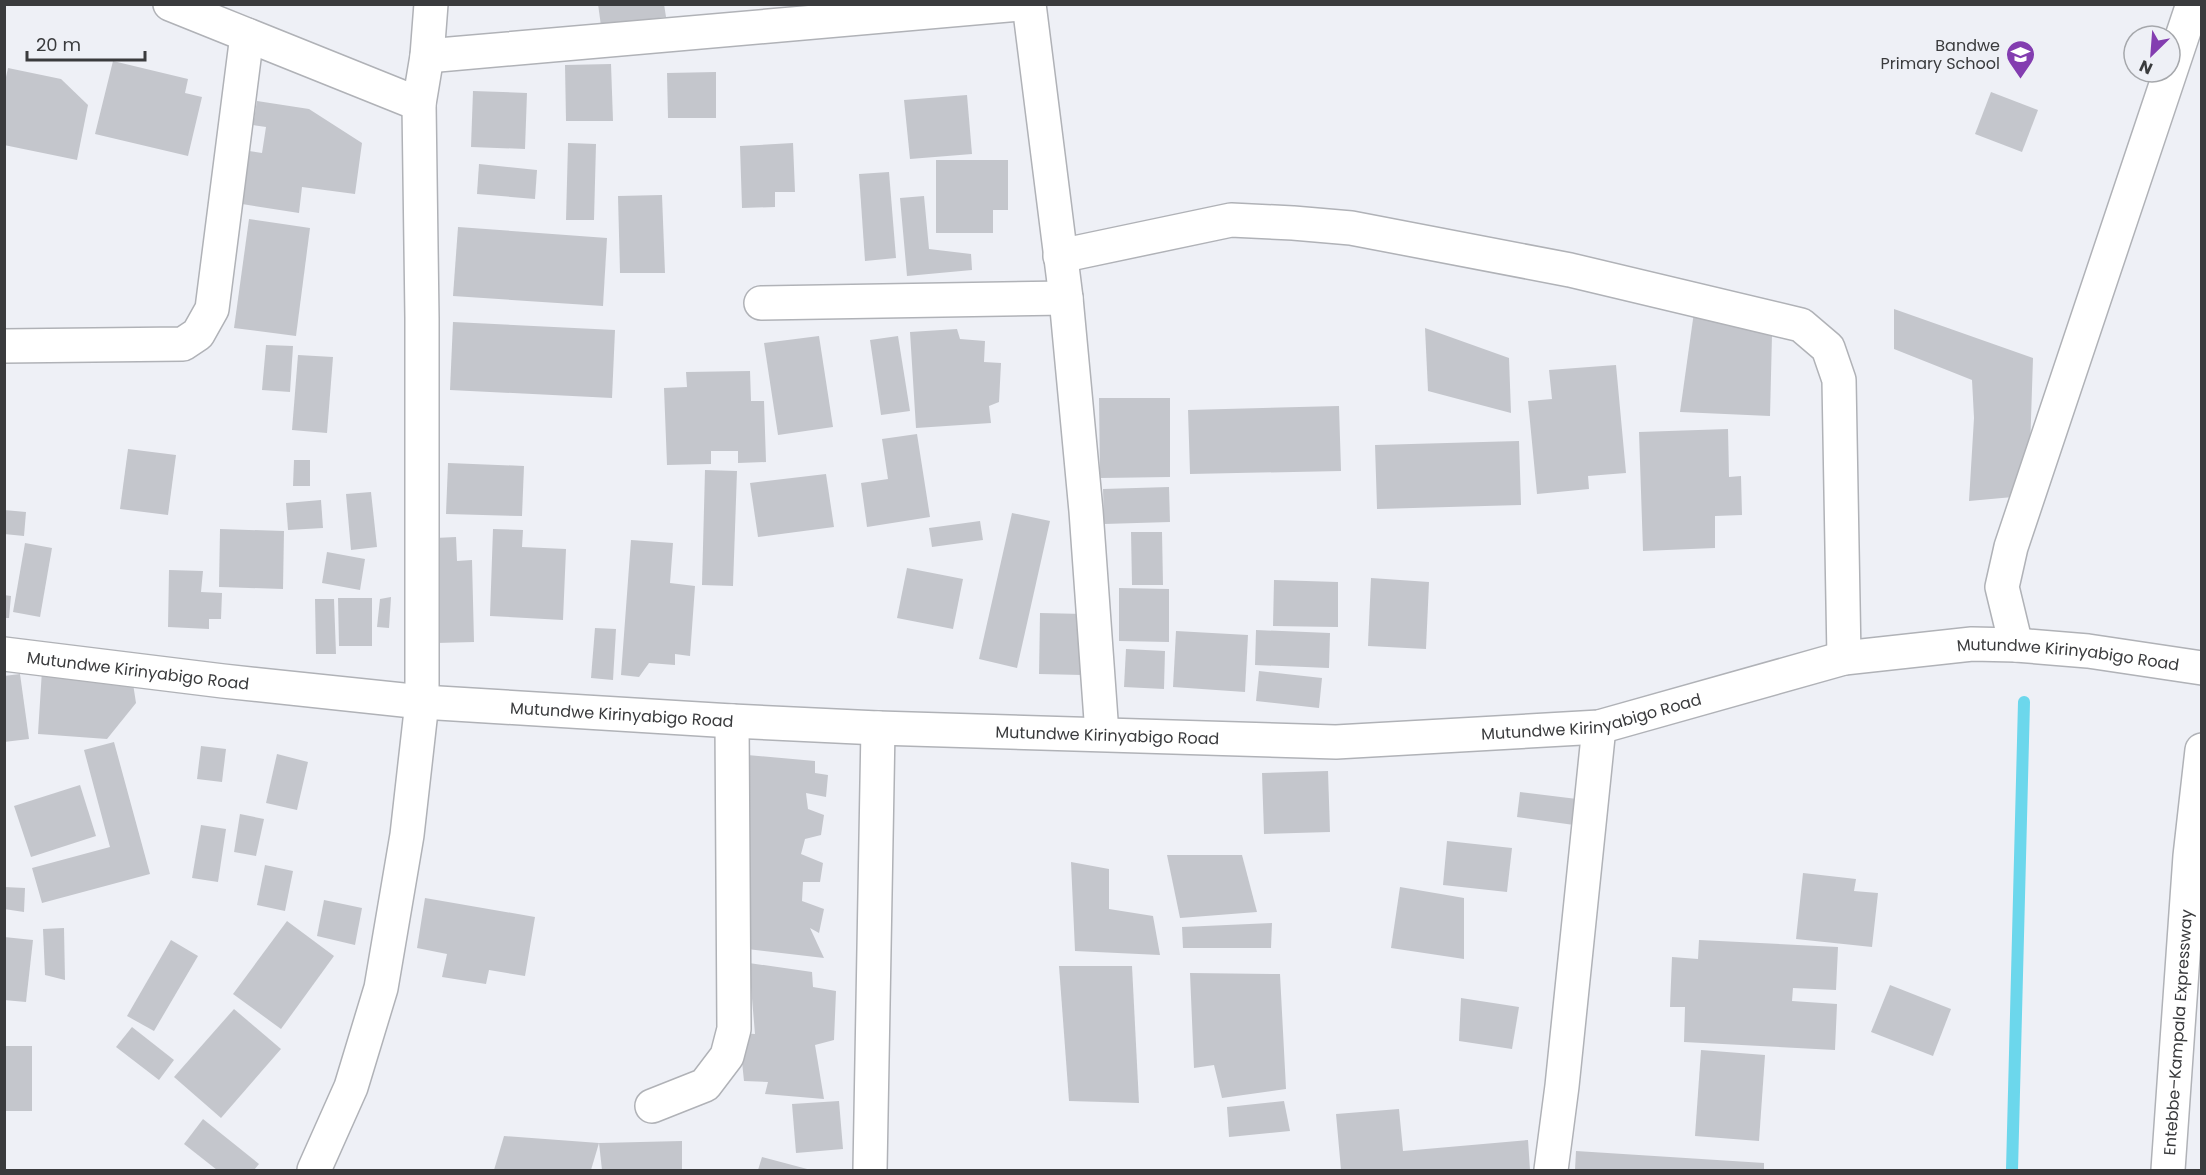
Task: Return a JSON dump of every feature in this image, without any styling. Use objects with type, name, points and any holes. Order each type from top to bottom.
[{"type":"main road","points":[[170,4],[420,104]]},
{"type":"main road","points":[[314,1170],[351,1087],[381,988],[406,835],[422,702],[420,104],[431,4]]},
{"type":"main road","points":[[427,56],[1021,4]]},
{"type":"main road","points":[[1029,4],[1066,298],[1086,511],[1102,734]]},
{"type":"main road","points":[[2016,645],[2002,587],[2011,548],[2193,4]]},
{"type":"main road","points":[[4,346],[183,344],[198,334],[212,309],[247,35]]},
{"type":"main road","points":[[1060,256],[1231,220],[1352,228],[1570,270],[1801,325],[1828,348],[1839,380],[1844,658]]},
{"type":"main road","points":[[761,303],[1066,298]]},
{"type":"main road","name":"Mutundwe Kirinyabigo Road","points":[[4,654],[422,702],[878,728],[1336,742],[1599,727],[1844,658],[1972,644],[2088,651],[2202,668]]},
{"type":"main road","points":[[652,1106],[705,1085],[727,1056],[734,1029],[732,721]]},
{"type":"main road","points":[[1551,1170],[1562,1086],[1599,727]]},
{"type":"main road","points":[[870,1170],[878,728]]},
{"type":"main road","name":"Entebbe–Kampala Expressway","points":[[2168,1170],[2190,856],[2202,750]]},
{"type":"building","points":[[598,4],[664,4],[666,17],[601,26]]},
{"type":"building","points":[[113,61],[188,79],[185,93],[202,97],[188,156],[95,134]]},
{"type":"building","points":[[611,64],[613,121],[566,121],[565,65]]},
{"type":"building","points":[[8,68],[61,79],[88,105],[77,160],[4,145],[4,86]]},
{"type":"building","points":[[716,72],[716,118],[668,118],[667,73]]},
{"type":"building","points":[[473,91],[527,93],[525,149],[471,147]]},
{"type":"building","points":[[1991,92],[2038,110],[2022,152],[1975,134]]},
{"type":"building","points":[[967,95],[972,154],[910,159],[904,100]]},
{"type":"building","points":[[257,101],[309,109],[362,143],[355,194],[302,187],[299,213],[242,204],[249,151],[262,153],[266,127],[253,125]]},
{"type":"building","points":[[568,143],[596,144],[594,220],[566,220]]},
{"type":"building","points":[[793,143],[795,192],[775,192],[775,207],[742,208],[740,146]]},
{"type":"building","points":[[936,160],[1008,160],[1008,210],[993,210],[993,233],[936,233]]},
{"type":"building","points":[[479,164],[537,170],[535,199],[477,194]]},
{"type":"building","points":[[889,172],[896,258],[865,261],[859,174]]},
{"type":"building","points":[[662,195],[665,273],[620,273],[618,196]]},
{"type":"building","points":[[924,196],[929,249],[971,254],[972,270],[907,276],[900,198]]},
{"type":"building","points":[[249,219],[310,228],[296,336],[234,328]]},
{"type":"building","points":[[458,227],[607,238],[603,306],[453,296]]},
{"type":"building","points":[[1894,309],[2033,358],[2030,450],[2013,497],[1969,501],[1974,418],[1972,380],[1894,349]]},
{"type":"building","points":[[1694,312],[1772,335],[1770,416],[1680,412]]},
{"type":"building","points":[[453,322],[615,330],[612,398],[450,390]]},
{"type":"building","points":[[1425,328],[1509,358],[1511,413],[1428,391]]},
{"type":"building","points":[[957,329],[960,339],[985,341],[984,362],[1001,363],[999,402],[989,406],[991,423],[916,428],[910,332]]},
{"type":"building","points":[[819,336],[833,427],[778,435],[764,343]]},
{"type":"building","points":[[898,336],[910,411],[881,415],[870,340]]},
{"type":"building","points":[[266,345],[293,346],[290,392],[262,390]]},
{"type":"building","points":[[298,355],[333,357],[327,433],[292,430]]},
{"type":"building","points":[[1616,365],[1626,473],[1588,476],[1589,489],[1537,494],[1528,401],[1552,399],[1549,370]]},
{"type":"building","points":[[750,371],[751,401],[764,401],[766,462],[738,463],[738,451],[711,451],[711,464],[667,465],[664,388],[687,387],[686,372]]},
{"type":"building","points":[[1099,398],[1170,398],[1170,477],[1100,478]]},
{"type":"building","points":[[1339,406],[1341,471],[1190,474],[1188,410]]},
{"type":"building","points":[[1728,429],[1729,477],[1741,476],[1742,515],[1715,516],[1715,548],[1643,551],[1639,432]]},
{"type":"building","points":[[917,434],[930,517],[867,527],[861,483],[888,479],[882,439]]},
{"type":"building","points":[[1519,441],[1521,505],[1377,509],[1375,445]]},
{"type":"building","points":[[128,449],[176,455],[168,515],[120,509]]},
{"type":"building","points":[[294,460],[310,460],[310,486],[293,486]]},
{"type":"building","points":[[448,463],[524,466],[522,516],[446,514]]},
{"type":"building","points":[[705,470],[737,471],[733,586],[702,585]]},
{"type":"building","points":[[826,474],[834,527],[758,537],[750,483]]},
{"type":"building","points":[[1169,487],[1170,522],[1104,524],[1103,489]]},
{"type":"building","points":[[371,492],[377,547],[351,550],[346,494]]},
{"type":"building","points":[[321,500],[323,528],[288,530],[286,503]]},
{"type":"building","points":[[4,510],[26,512],[24,536],[4,534]]},
{"type":"building","points":[[1012,513],[1050,521],[1017,668],[979,659]]},
{"type":"building","points":[[980,521],[983,540],[932,547],[929,528]]},
{"type":"building","points":[[220,529],[284,531],[283,589],[219,587]]},
{"type":"building","points":[[493,529],[523,530],[522,547],[566,549],[563,620],[490,616]]},
{"type":"building","points":[[1131,532],[1162,532],[1163,585],[1132,585]]},
{"type":"building","points":[[456,537],[457,561],[472,560],[474,642],[436,643],[435,538]]},
{"type":"building","points":[[631,540],[673,543],[670,583],[695,586],[690,656],[675,654],[675,665],[649,663],[639,677],[621,675]]},
{"type":"building","points":[[25,543],[52,548],[40,617],[13,612]]},
{"type":"building","points":[[327,552],[365,559],[360,590],[322,583]]},
{"type":"building","points":[[907,568],[963,579],[953,629],[897,618]]},
{"type":"building","points":[[169,570],[203,571],[201,592],[222,593],[221,619],[209,619],[209,629],[168,627]]},
{"type":"building","points":[[1371,578],[1429,582],[1426,649],[1368,646]]},
{"type":"building","points":[[1274,580],[1338,582],[1338,627],[1273,626]]},
{"type":"building","points":[[1119,588],[1169,589],[1169,642],[1119,641]]},
{"type":"building","points":[[4,595],[11,596],[9,618],[4,618]]},
{"type":"building","points":[[391,597],[389,628],[377,627],[380,599]]},
{"type":"building","points":[[338,598],[372,598],[372,646],[339,646]]},
{"type":"building","points":[[315,599],[334,599],[336,654],[316,654]]},
{"type":"building","points":[[1040,613],[1084,614],[1082,675],[1039,674]]},
{"type":"building","points":[[595,628],[616,629],[613,680],[591,678]]},
{"type":"building","points":[[1256,630],[1330,633],[1329,668],[1255,665]]},
{"type":"building","points":[[1176,631],[1248,635],[1245,692],[1173,687]]},
{"type":"building","points":[[1126,649],[1165,651],[1164,689],[1124,687]]},
{"type":"building","points":[[42,670],[132,677],[136,703],[107,739],[38,734]]},
{"type":"building","points":[[1259,671],[1322,678],[1319,708],[1256,701]]},
{"type":"building","points":[[20,674],[29,739],[4,742],[4,676]]},
{"type":"building","points":[[114,742],[150,874],[42,903],[32,868],[110,847],[84,750]]},
{"type":"building","points":[[201,746],[226,749],[222,782],[197,779]]},
{"type":"building","points":[[277,754],[308,762],[297,810],[266,803]]},
{"type":"building","points":[[736,754],[815,761],[815,773],[828,775],[826,797],[806,793],[808,809],[824,815],[821,835],[805,839],[801,854],[823,863],[820,882],[803,882],[802,901],[824,909],[819,933],[810,928],[824,958],[739,948]]},
{"type":"building","points":[[1328,771],[1330,832],[1264,834],[1262,773]]},
{"type":"building","points":[[80,785],[96,836],[31,857],[14,806]]},
{"type":"building","points":[[1520,792],[1577,799],[1574,825],[1517,817]]},
{"type":"building","points":[[240,814],[264,819],[256,856],[234,852]]},
{"type":"building","points":[[201,825],[226,829],[218,882],[192,878]]},
{"type":"building","points":[[1447,841],[1512,848],[1507,892],[1443,885]]},
{"type":"building","points":[[1167,855],[1242,855],[1257,912],[1180,918]]},
{"type":"building","points":[[1071,862],[1109,869],[1109,909],[1153,916],[1160,955],[1075,951]]},
{"type":"building","points":[[265,865],[293,871],[285,911],[257,905]]},
{"type":"building","points":[[1803,873],[1856,879],[1854,891],[1878,893],[1872,947],[1796,939]]},
{"type":"building","points":[[4,887],[25,888],[24,912],[4,909]]},
{"type":"building","points":[[1400,887],[1464,898],[1464,959],[1391,948]]},
{"type":"building","points":[[425,898],[535,917],[525,976],[489,970],[486,984],[442,977],[447,954],[417,948]]},
{"type":"building","points":[[324,900],[362,908],[355,945],[317,936]]},
{"type":"building","points":[[287,921],[334,956],[281,1029],[233,994]]},
{"type":"building","points":[[1272,923],[1271,948],[1183,948],[1182,927]]},
{"type":"building","points":[[64,928],[65,980],[45,975],[43,929]]},
{"type":"building","points":[[4,937],[33,940],[26,1002],[4,1000]]},
{"type":"building","points":[[171,940],[198,956],[154,1031],[127,1016]]},
{"type":"building","points":[[1699,940],[1838,947],[1836,990],[1793,988],[1792,1001],[1837,1004],[1835,1050],[1684,1042],[1685,1007],[1670,1007],[1672,957],[1698,959]]},
{"type":"building","points":[[749,963],[812,972],[813,987],[836,991],[834,1040],[815,1045],[824,1099],[765,1094],[768,1082],[744,1081],[739,1033],[755,1034]]},
{"type":"building","points":[[1059,966],[1132,966],[1139,1103],[1069,1101]]},
{"type":"building","points":[[1190,973],[1280,974],[1286,1089],[1222,1098],[1214,1065],[1194,1068]]},
{"type":"building","points":[[1890,985],[1951,1009],[1933,1056],[1871,1032]]},
{"type":"building","points":[[1461,998],[1519,1007],[1512,1049],[1459,1041]]},
{"type":"building","points":[[234,1009],[281,1049],[221,1118],[174,1077]]},
{"type":"building","points":[[132,1027],[174,1060],[159,1080],[116,1047]]},
{"type":"building","points":[[4,1046],[32,1046],[32,1111],[4,1111]]},
{"type":"building","points":[[1701,1050],[1765,1055],[1759,1141],[1695,1136]]},
{"type":"building","points":[[839,1101],[843,1149],[796,1153],[792,1104]]},
{"type":"building","points":[[1284,1101],[1290,1131],[1229,1137],[1227,1107]]},
{"type":"building","points":[[1399,1109],[1403,1151],[1528,1140],[1530,1170],[1341,1170],[1336,1114]]},
{"type":"building","points":[[203,1119],[259,1164],[254,1170],[217,1170],[184,1144]]},
{"type":"building","points":[[504,1136],[599,1143],[591,1170],[494,1170]]},
{"type":"building","points":[[682,1141],[682,1170],[602,1170],[599,1143]]},
{"type":"building","points":[[1576,1151],[1764,1163],[1764,1170],[1575,1170]]},
{"type":"building","points":[[762,1157],[811,1170],[758,1170]]},
{"type":"waterway","points":[[2012,1170],[2024,702]]},
{"type":"place","name":"Bandwe Primary School","points":[[2021,80]]}]
